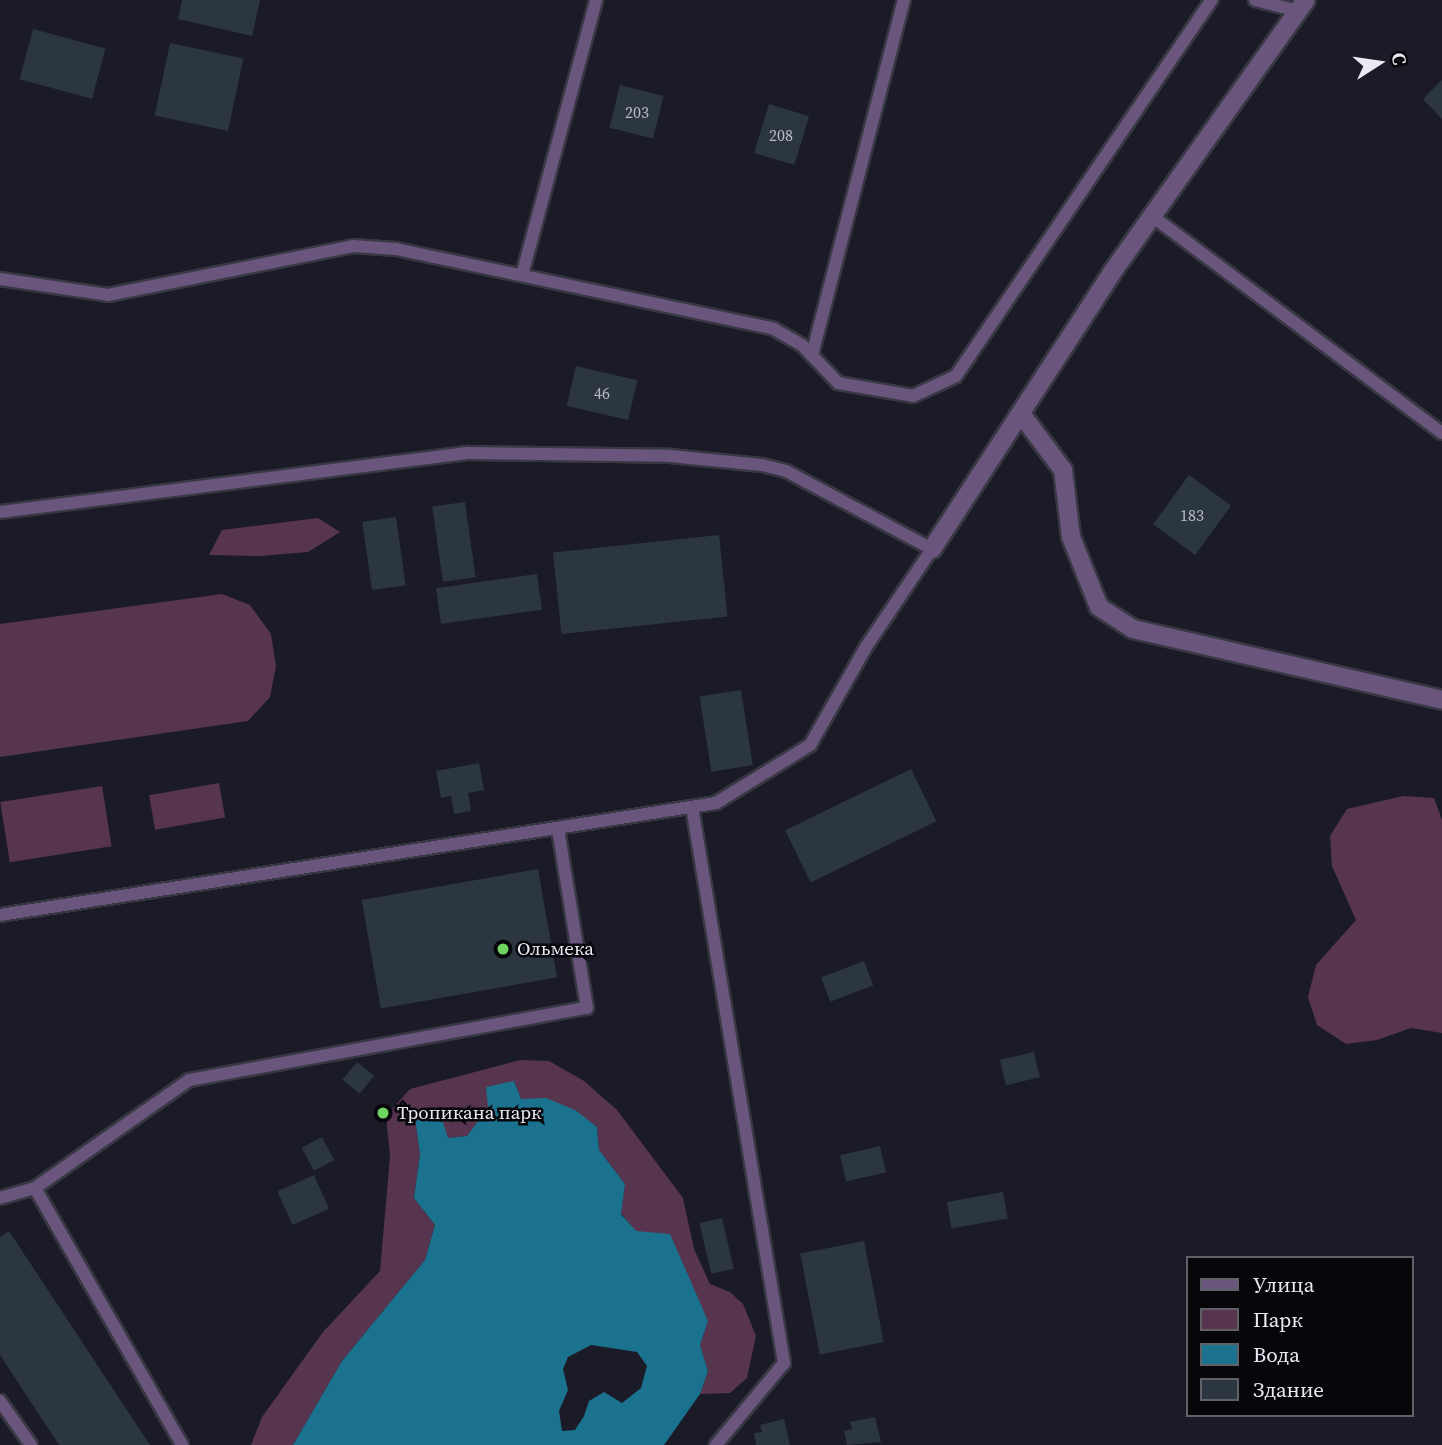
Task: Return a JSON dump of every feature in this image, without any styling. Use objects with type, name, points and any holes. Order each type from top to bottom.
[{"type":"street","points":[[932,550],[1111,274],[1302,5]]},
{"type":"street","points":[[1022,415],[1063,470],[1071,537],[1099,607],[1133,629],[1442,700]]},
{"type":"lane","points":[[522,275],[596,0]]},
{"type":"lane","points":[[812,355],[904,0]]},
{"type":"lane","points":[[0,279],[108,296],[353,246],[396,249],[774,329],[802,345],[838,383],[913,396],[956,376],[1212,0]]},
{"type":"lane","points":[[1255,0],[1302,5]]},
{"type":"lane","points":[[1152,216],[1442,433]]},
{"type":"lane","points":[[0,512],[467,453],[670,456],[762,465],[786,471],[932,550],[866,646],[851,677],[810,745],[716,803],[0,915]]},
{"type":"lane","points":[[692,807],[784,1363],[716,1445]]},
{"type":"lane","points":[[0,1198],[35,1188],[189,1080],[587,1008],[558,828]]},
{"type":"lane","points":[[35,1188],[182,1445]]},
{"type":"lane","points":[[0,1401],[31,1445]]},
{"type":"green space","points":[[318,518],[340,532],[308,552],[260,556],[209,555],[222,530]]},
{"type":"green space","points":[[222,594],[250,605],[271,634],[276,666],[270,697],[248,721],[0,757],[0,624]]},
{"type":"green space","points":[[219,783],[225,817],[155,830],[149,795]]},
{"type":"green space","points":[[102,786],[112,846],[10,862],[0,802]]},
{"type":"green space","points":[[1403,796],[1434,798],[1442,820],[1442,1033],[1411,1028],[1377,1040],[1346,1044],[1317,1025],[1308,997],[1316,965],[1356,920],[1332,866],[1330,836],[1347,809]]},
{"type":"green space","points":[[520,1060],[549,1061],[584,1081],[617,1110],[683,1198],[694,1249],[710,1284],[730,1292],[743,1304],[756,1336],[747,1378],[730,1393],[700,1394],[708,1371],[700,1345],[708,1321],[621,1213],[625,1184],[599,1150],[597,1127],[521,1099],[514,1081],[467,1136],[448,1138],[415,1118],[420,1154],[414,1198],[435,1225],[425,1260],[342,1361],[293,1445],[251,1445],[262,1417],[323,1332],[380,1271],[390,1156],[386,1116],[410,1089]]},
{"type":"water","points":[[514,1081],[521,1099],[546,1098],[575,1110],[597,1127],[599,1150],[625,1184],[621,1214],[636,1231],[670,1234],[708,1321],[700,1345],[708,1371],[700,1394],[664,1445],[293,1445],[342,1361],[425,1260],[435,1225],[414,1198],[420,1154],[415,1118],[438,1107],[448,1138],[467,1136],[488,1108],[486,1087]],"holes":[[[591,1345],[637,1352],[647,1366],[641,1388],[622,1403],[604,1392],[589,1401],[575,1430],[562,1431],[559,1411],[568,1390],[563,1369],[568,1357]]]},
{"type":"building","points":[[182,0],[260,0],[252,36],[178,19]]},
{"type":"building","points":[[33,29],[105,48],[92,99],[20,79]]},
{"type":"building","points":[[170,43],[243,59],[228,131],[155,115]]},
{"type":"building","points":[[1442,80],[1442,119],[1423,99]]},
{"type":"building","points":[[620,85],[664,96],[653,139],[609,128]]},
{"type":"building","points":[[769,104],[809,116],[794,165],[754,153]]},
{"type":"building","points":[[576,366],[637,380],[628,420],[567,406]]},
{"type":"building","points":[[1189,475],[1231,506],[1195,555],[1153,524]]},
{"type":"building","points":[[465,502],[476,577],[443,582],[432,507]]},
{"type":"building","points":[[396,517],[406,585],[372,590],[362,522]]},
{"type":"building","points":[[719,535],[728,617],[561,634],[553,552]]},
{"type":"building","points":[[537,574],[542,610],[441,624],[436,588]]},
{"type":"building","points":[[741,690],[753,765],[711,772],[700,697]]},
{"type":"building","points":[[479,763],[484,790],[468,793],[471,811],[454,814],[451,796],[441,798],[436,771]]},
{"type":"building","points":[[911,769],[936,821],[811,883],[785,830]]},
{"type":"building","points":[[538,869],[557,977],[381,1008],[362,900]]},
{"type":"building","points":[[864,961],[873,985],[830,1002],[821,977]]},
{"type":"building","points":[[1034,1052],[1040,1077],[1006,1085],[1000,1060]]},
{"type":"building","points":[[357,1062],[374,1076],[360,1094],[343,1080]]},
{"type":"building","points":[[322,1137],[334,1160],[314,1171],[302,1148]]},
{"type":"building","points":[[880,1146],[886,1172],[846,1182],[840,1155]]},
{"type":"building","points":[[314,1175],[329,1209],[293,1225],[277,1191]]},
{"type":"building","points":[[1003,1192],[1008,1219],[952,1228],[947,1202]]},
{"type":"building","points":[[722,1218],[734,1269],[711,1274],[700,1223]]},
{"type":"building","points":[[9,1231],[150,1445],[59,1445],[0,1355],[0,1237]]},
{"type":"building","points":[[864,1241],[884,1342],[820,1355],[800,1253]]},
{"type":"building","points":[[875,1417],[881,1442],[847,1445],[844,1431],[852,1429],[850,1422]]},
{"type":"building","points":[[784,1419],[790,1445],[756,1445],[754,1433],[762,1432],[760,1425]]},
{"type":"place","name":"Ольмека","points":[[503,949]]},
{"type":"place","name":"Тропикана парк","points":[[383,1113]]}]
